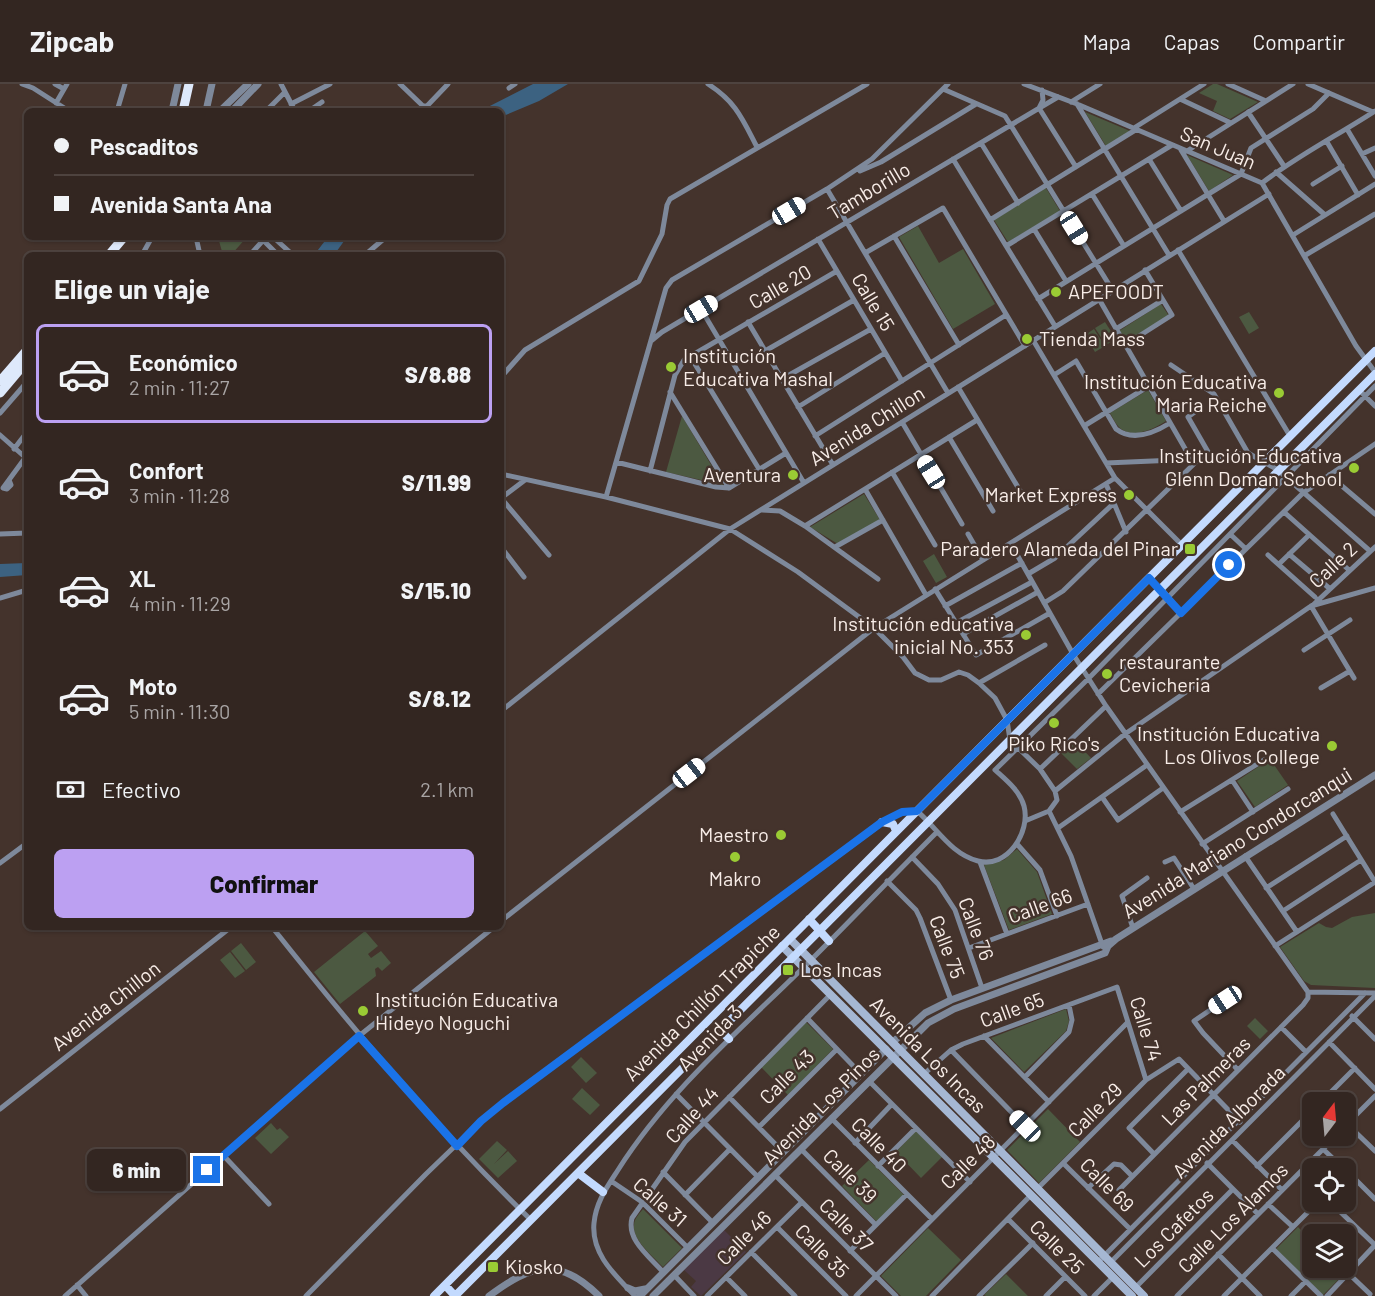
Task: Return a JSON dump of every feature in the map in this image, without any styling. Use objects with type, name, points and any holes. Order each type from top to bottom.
[{"type":"highway","points":[[184,108],[189,84]]},
{"type":"highway","points":[[190,108],[195,84]]},
{"type":"highway","points":[[112,252],[122,240]]},
{"type":"highway","points":[[120,252],[130,240]]},
{"type":"highway","points":[[0,381],[24,353]]},
{"type":"highway","points":[[0,393],[24,365]]},
{"type":"main road","name":"Avenida Chillón Trapiche","points":[[434,1296],[1375,351]]},
{"type":"main road","name":"Avenida Chillón Trapiche","points":[[455,1296],[1278,471],[1362,393],[1375,373]]},
{"type":"main road","points":[[1149,578],[1161,588]]},
{"type":"main road","points":[[958,769],[969,781]]},
{"type":"main road","points":[[882,822],[893,824],[896,831]]},
{"type":"main road","points":[[835,893],[846,904]]},
{"type":"main road","points":[[809,919],[828,941]]},
{"type":"main road","name":"Avenida Los Incas","points":[[790,939],[1038,1188],[1101,1259],[1104,1269],[1132,1296]]},
{"type":"main road","name":"Avenida Los Incas","points":[[782,946],[831,994],[890,1059],[1031,1195],[1101,1259],[1111,1262],[1144,1296]]},
{"type":"main road","points":[[720,1030],[729,1039]]},
{"type":"main road","points":[[655,1074],[666,1085]]},
{"type":"main road","points":[[588,1141],[599,1152]]},
{"type":"main road","points":[[1013,1177],[1020,1170]]},
{"type":"main road","points":[[578,1173],[603,1192]]},
{"type":"main road","points":[[551,1178],[562,1189]]},
{"type":"main road","points":[[445,1285],[455,1296]]},
{"type":"street","points":[[22,84],[33,88],[64,108]]},
{"type":"street","points":[[55,84],[65,87],[56,103]]},
{"type":"street","points":[[118,108],[125,84]]},
{"type":"street","points":[[173,108],[178,84]]},
{"type":"street","points":[[207,108],[212,84]]},
{"type":"street","points":[[223,108],[248,84]]},
{"type":"street","points":[[235,108],[258,84]]},
{"type":"street","points":[[281,84],[293,108]]},
{"type":"street","points":[[291,104],[330,84]]},
{"type":"street","points":[[400,84],[423,106],[427,106],[448,84]]},
{"type":"street","points":[[508,88],[515,84]]},
{"type":"street","points":[[708,84],[723,93],[734,105],[757,147]]},
{"type":"street","points":[[504,374],[525,350],[639,281],[662,234],[670,199],[867,84]]},
{"type":"street","name":"San Juan","points":[[1024,84],[1038,87],[1262,183],[1375,373]]},
{"type":"street","points":[[1100,84],[1074,103],[1169,255]]},
{"type":"street","points":[[990,220],[1104,150],[1204,84]]},
{"type":"street","points":[[1228,84],[1266,101]]},
{"type":"street","points":[[1187,151],[1293,84]]},
{"type":"street","points":[[1308,84],[1374,111]]},
{"type":"street","points":[[606,497],[666,288],[672,280],[827,189],[872,159],[945,86],[976,104],[1002,114],[1113,291]]},
{"type":"street","points":[[1038,87],[1043,100],[1039,108],[1076,167]]},
{"type":"street","points":[[269,108],[285,92]]},
{"type":"street","points":[[1038,298],[1241,174],[1250,149],[1313,109],[1329,93]]},
{"type":"street","name":"Tamborillo","points":[[650,342],[662,332],[1058,97]]},
{"type":"street","points":[[1180,99],[1231,123]]},
{"type":"street","points":[[313,108],[322,102]]},
{"type":"street","points":[[848,176],[881,162],[976,104]]},
{"type":"street","points":[[1262,183],[1284,166],[1327,142],[1374,111]]},
{"type":"street","points":[[1248,112],[1284,166]]},
{"type":"street","points":[[1347,129],[1375,176]]},
{"type":"street","points":[[893,138],[900,150]]},
{"type":"street","points":[[981,142],[1018,203]]},
{"type":"street","points":[[1327,142],[1359,195]]},
{"type":"street","points":[[1006,246],[1172,145]]},
{"type":"street","points":[[1180,148],[1224,221]]},
{"type":"street","points":[[1362,154],[1375,148]]},
{"type":"street","points":[[953,159],[1055,327]]},
{"type":"street","points":[[1149,159],[1181,211]]},
{"type":"street","points":[[1313,184],[1342,166]]},
{"type":"street","points":[[1276,172],[1325,215]]},
{"type":"street","points":[[1293,235],[1375,184]]},
{"type":"street","points":[[827,189],[948,393]]},
{"type":"street","points":[[1092,194],[1124,246]]},
{"type":"street","name":"Avenida Chillon","points":[[504,709],[730,529],[1269,194]]},
{"type":"street","points":[[865,253],[943,208],[1025,346]]},
{"type":"street","points":[[1304,256],[1375,214]]},
{"type":"street","points":[[1034,229],[1066,281]]},
{"type":"street","points":[[894,236],[959,345]]},
{"type":"street","name":"Calle 15","points":[[818,239],[902,381]]},
{"type":"street","points":[[252,252],[261,240]]},
{"type":"street","points":[[265,240],[275,252]]},
{"type":"street","points":[[368,252],[382,240]]},
{"type":"street","points":[[1178,250],[1290,436]]},
{"type":"street","points":[[1125,345],[1172,315],[1145,270]]},
{"type":"street","name":"Calle 20","points":[[650,471],[670,392],[680,366],[690,356],[837,271]]},
{"type":"street","points":[[765,351],[854,300]]},
{"type":"street","points":[[1099,300],[1191,459]]},
{"type":"street","points":[[1116,329],[1163,300]]},
{"type":"street","points":[[701,309],[804,483]]},
{"type":"street","points":[[815,436],[1006,315]]},
{"type":"street","points":[[748,322],[833,465]]},
{"type":"street","points":[[782,380],[871,329]]},
{"type":"street","points":[[1034,340],[1115,478],[1193,556]]},
{"type":"street","points":[[798,407],[885,353]]},
{"type":"street","points":[[690,356],[759,469]]},
{"type":"street","points":[[1054,375],[1076,361],[1116,429],[1128,435],[1150,434],[1170,423]]},
{"type":"street","points":[[1172,365],[1214,394],[1248,453],[1278,471],[1373,549]]},
{"type":"street","points":[[0,413],[24,385]]},
{"type":"street","points":[[1084,426],[1149,386]]},
{"type":"street","points":[[958,387],[1022,494]]},
{"type":"street","points":[[306,1296],[481,1121],[882,822],[902,812],[917,811],[957,851],[980,862],[1002,857],[1017,844],[1025,820],[1024,806],[1017,791],[995,770],[1287,478],[1362,393],[1375,387]]},
{"type":"street","points":[[670,392],[729,488]]},
{"type":"street","points":[[1362,393],[1375,406]]},
{"type":"street","points":[[1200,408],[1188,417],[1211,457]]},
{"type":"street","points":[[805,526],[977,420]]},
{"type":"street","points":[[902,422],[962,524]]},
{"type":"street","points":[[0,435],[24,456]]},
{"type":"street","points":[[14,449],[24,436]]},
{"type":"street","points":[[949,437],[993,511]]},
{"type":"street","points":[[1098,694],[1303,493],[1372,446],[1375,454]]},
{"type":"street","points":[[616,462],[716,487],[729,488],[786,453]]},
{"type":"street","points":[[1106,463],[1199,459],[1248,453]]},
{"type":"street","points":[[1044,603],[1063,591],[1199,459]]},
{"type":"street","points":[[9,480],[24,461]]},
{"type":"street","points":[[892,472],[935,545]]},
{"type":"street","points":[[504,475],[606,497],[730,529],[798,572],[874,628],[903,657],[915,673],[929,680],[941,680],[959,672],[968,675],[996,698],[1007,720],[1010,740],[1040,769],[1055,791],[1057,800],[1049,811],[1025,820]]},
{"type":"street","points":[[1329,475],[1375,514]]},
{"type":"street","points":[[504,919],[874,628],[1115,478]]},
{"type":"street","points":[[504,496],[525,480]]},
{"type":"street","points":[[1106,484],[1126,532]]},
{"type":"street","points":[[865,489],[926,595]]},
{"type":"street","points":[[504,502],[549,555]]},
{"type":"street","points":[[1028,574],[1055,558],[1114,503]]},
{"type":"street","points":[[760,510],[780,511],[805,526],[878,579]]},
{"type":"street","points":[[1284,512],[1349,570]]},
{"type":"street","points":[[835,547],[883,520]]},
{"type":"street","points":[[0,534],[24,533]]},
{"type":"street","points":[[968,534],[983,560]]},
{"type":"street","points":[[1230,534],[1246,549]]},
{"type":"street","points":[[1279,564],[1309,534]]},
{"type":"street","points":[[1011,544],[1088,679],[1308,992],[1375,995]]},
{"type":"street","name":"Calle 2","points":[[1311,606],[1373,549]]},
{"type":"street","points":[[504,551],[524,577]]},
{"type":"street","points":[[1289,554],[1329,588]]},
{"type":"street","points":[[1268,555],[1315,597]]},
{"type":"street","points":[[945,606],[1022,563]]},
{"type":"street","points":[[956,623],[1032,582]]},
{"type":"street","points":[[1161,588],[1181,613]]},
{"type":"street","points":[[1055,791],[1125,734],[1311,606],[1375,588]]},
{"type":"street","points":[[935,589],[976,655],[1050,613]]},
{"type":"street","points":[[0,598],[24,591]]},
{"type":"street","points":[[963,634],[1038,592]]},
{"type":"street","points":[[1311,606],[1354,678]]},
{"type":"street","points":[[1304,650],[1350,620]]},
{"type":"street","points":[[980,683],[1045,645]]},
{"type":"street","points":[[1321,688],[1350,671]]},
{"type":"street","points":[[1040,769],[1106,706]]},
{"type":"street","points":[[1180,812],[1267,758]]},
{"type":"street","points":[[1058,828],[1147,765]]},
{"type":"street","name":"Avenida Mariano Condorcanqui","points":[[1105,953],[1108,946],[1116,939],[1375,775]]},
{"type":"street","points":[[1232,780],[1253,812]]},
{"type":"street","points":[[1102,797],[1118,819],[1163,788]]},
{"type":"street","points":[[1202,844],[1288,789]]},
{"type":"street","points":[[1049,811],[1071,856],[1105,953]]},
{"type":"street","points":[[1275,946],[1375,882],[1333,814]]},
{"type":"street","name":"Avenida 3","points":[[635,1296],[611,1270],[597,1248],[594,1222],[597,1206],[610,1181],[654,1117],[937,832]]},
{"type":"street","points":[[1266,888],[1347,837]]},
{"type":"street","points":[[1017,844],[1040,870],[1057,916]]},
{"type":"street","points":[[0,863],[24,845]]},
{"type":"street","points":[[1245,856],[1297,932]]},
{"type":"street","name":"Calle 76","points":[[912,857],[948,896],[982,988]]},
{"type":"street","points":[[1165,862],[1174,858],[1194,889]]},
{"type":"street","points":[[1283,911],[1361,860]]},
{"type":"street","points":[[980,862],[1007,934]]},
{"type":"street","points":[[1133,928],[1122,896],[1147,878]]},
{"type":"street","name":"Calle 75","points":[[887,881],[916,910],[951,999]]},
{"type":"street","name":"Calle 66","points":[[969,948],[1088,904]]},
{"type":"street","name":"Avenida Chillon","points":[[0,1109],[227,930]]},
{"type":"street","points":[[274,930],[359,1036],[457,1146],[531,1220]]},
{"type":"street","points":[[65,1296],[359,1036],[490,930]]},
{"type":"street","name":"Avenida Mariano Condorcanqui","points":[[1102,944],[1116,939]]},
{"type":"street","name":"Avenida Los Pinos","points":[[893,1042],[925,1013],[951,999],[1102,944]]},
{"type":"street","name":"Avenida Los Pinos","points":[[655,1295],[928,1023],[954,1009],[1105,953]]},
{"type":"street","name":"Calle 65","points":[[924,1074],[951,1050],[1117,987]]},
{"type":"street","name":"Calle 74","points":[[1117,987],[1146,1080]]},
{"type":"street","name":"Las Palmeras","points":[[1119,1190],[1303,1005],[1308,999],[1308,992]]},
{"type":"street","name":"Avenida Alborada","points":[[1101,1259],[1365,993]]},
{"type":"street","name":"Calle 44","points":[[663,1272],[635,1241],[630,1230],[632,1218],[685,1142],[831,994]]},
{"type":"street","name":"Avenida Alborada","points":[[1104,1269],[1375,995]]},
{"type":"street","points":[[1225,1000],[1194,1021],[1203,1034],[1238,1070]]},
{"type":"street","points":[[1025,1077],[1069,1032],[1072,1020],[1069,1005]]},
{"type":"street","points":[[1347,1011],[1375,1039]]},
{"type":"street","points":[[807,1018],[861,1074]]},
{"type":"street","name":"Calle 48","points":[[856,1296],[1128,1023]]},
{"type":"street","points":[[1281,1027],[1306,1052]]},
{"type":"street","points":[[984,1036],[1049,1102]]},
{"type":"street","points":[[1329,1042],[1375,1089]]},
{"type":"street","name":"Calle 43","points":[[759,1127],[837,1049]]},
{"type":"street","points":[[951,1050],[1025,1126]]},
{"type":"street","name":"Avenida Los Pinos","points":[[639,1296],[883,1052]]},
{"type":"street","name":"Calle 29","points":[[1038,1188],[1146,1080],[1179,1059],[1188,1069]]},
{"type":"street","points":[[1331,1092],[1355,1068]]},
{"type":"street","points":[[1154,1154],[1129,1128],[1188,1069],[1245,1127]]},
{"type":"street","points":[[869,1081],[970,1182]]},
{"type":"street","points":[[676,1094],[758,1177]]},
{"type":"street","points":[[1356,1115],[1375,1096]]},
{"type":"street","points":[[729,1097],[783,1152]]},
{"type":"street","points":[[855,1143],[892,1104]]},
{"type":"street","name":"Calle 40","points":[[831,1118],[932,1219]]},
{"type":"street","points":[[1257,1166],[1302,1121]]},
{"type":"street","points":[[878,1166],[916,1128]]},
{"type":"street","points":[[1356,1133],[1374,1148]]},
{"type":"street","points":[[1232,1140],[1282,1190]]},
{"type":"street","name":"Calle Los Alamos","points":[[1177,1296],[1326,1146]]},
{"type":"street","points":[[685,1195],[730,1149]]},
{"type":"street","name":"Calle 39","points":[[801,1149],[876,1225]]},
{"type":"street","points":[[1323,1149],[1332,1158]]},
{"type":"street","points":[[223,1155],[268,1204]]},
{"type":"street","points":[[1202,1158],[1258,1214]]},
{"type":"street","name":"Calle 69","points":[[1064,1163],[1130,1229]]},
{"type":"street","points":[[1088,1188],[1114,1164],[1121,1165],[1132,1176]]},
{"type":"street","points":[[663,1172],[713,1223]]},
{"type":"street","name":"Calle 37","points":[[775,1175],[896,1296]]},
{"type":"street","name":"Calle 31","points":[[610,1181],[642,1203],[688,1248]]},
{"type":"street","points":[[1356,1181],[1375,1199]]},
{"type":"street","name":"Los Cafetos","points":[[1136,1287],[1233,1189]]},
{"type":"street","points":[[850,1251],[907,1194]]},
{"type":"street","points":[[932,1296],[1031,1195]]},
{"type":"street","name":"Calle 46","points":[[707,1296],[802,1202]]},
{"type":"street","points":[[1268,1204],[1293,1227]]},
{"type":"street","points":[[1224,1296],[1308,1212]]},
{"type":"street","points":[[1340,1212],[1375,1245],[1356,1265]]},
{"type":"street","name":"Calle 25","points":[[1008,1219],[1085,1296]]},
{"type":"street","name":"Calle 35","points":[[777,1227],[846,1296]]},
{"type":"street","points":[[700,1236],[706,1243]]},
{"type":"street","points":[[979,1296],[1033,1244]]},
{"type":"street","points":[[1272,1248],[1321,1296]]},
{"type":"street","points":[[752,1252],[795,1296]]},
{"type":"street","points":[[1218,1254],[1259,1296]]},
{"type":"street","points":[[489,1296],[497,1293],[521,1274],[542,1269],[575,1276],[599,1296]]},
{"type":"street","points":[[674,1275],[694,1296]]},
{"type":"street","points":[[726,1277],[745,1296]]},
{"type":"street","points":[[1046,1296],[1065,1277]]},
{"type":"street","points":[[1094,1296],[1113,1277]]},
{"type":"street","points":[[1327,1296],[1343,1278]]},
{"type":"street","points":[[1354,1278],[1371,1293]]},
{"type":"street","points":[[1291,1296],[1306,1281]]},
{"type":"street","points":[[76,1286],[86,1296]]},
{"type":"street","points":[[628,1288],[638,1291],[650,1286]]},
{"type":"street","points":[[938,1289],[945,1296]]},
{"type":"shaded area","points":[[724,1230],[746,1252],[701,1296],[691,1287],[696,1281],[684,1270]]},
{"type":"green space","points":[[1213,84],[1258,102],[1230,119],[1213,111],[1217,101],[1199,93]]},
{"type":"green space","points":[[1085,112],[1130,131],[1106,146]]},
{"type":"green space","points":[[1187,155],[1233,175],[1209,191]]},
{"type":"green space","points":[[1046,188],[1060,211],[1008,242],[994,220]]},
{"type":"green space","points":[[918,226],[939,263],[963,249],[995,304],[953,329],[899,237]]},
{"type":"green space","points":[[244,240],[234,252],[222,252],[219,241]]},
{"type":"green space","points":[[1161,304],[1169,316],[1126,342],[1119,331]]},
{"type":"green space","points":[[1249,312],[1259,328],[1249,334],[1239,317]]},
{"type":"green space","points":[[1105,322],[1116,339],[1106,345],[1095,328]]},
{"type":"green space","points":[[1094,329],[1105,346],[1095,352],[1085,335]]},
{"type":"green space","points":[[1148,390],[1166,421],[1138,433],[1121,429],[1110,413]]},
{"type":"green space","points":[[682,416],[723,485],[666,472]]},
{"type":"green space","points":[[864,494],[880,520],[838,544],[810,527]]},
{"type":"green space","points":[[934,554],[947,577],[936,583],[923,561]]},
{"type":"green space","points":[[1074,740],[1091,758],[1077,769],[1061,753]]},
{"type":"green space","points":[[1270,759],[1288,785],[1255,807],[1237,781]]},
{"type":"green space","points":[[1017,849],[1037,872],[1052,914],[1009,930],[984,865],[1004,860]]},
{"type":"green space","points":[[1375,913],[1375,988],[1311,985],[1304,981],[1280,947],[1319,923],[1332,928],[1352,917]]},
{"type":"green space","points":[[365,931],[378,946],[368,954],[371,958],[381,951],[391,963],[382,971],[378,967],[375,969],[376,976],[340,1004],[314,972]]},
{"type":"green space","points":[[241,943],[256,962],[246,970],[231,951]]},
{"type":"green space","points":[[230,952],[245,971],[235,978],[220,960]]},
{"type":"green space","points":[[1066,1009],[1069,1021],[1066,1031],[1024,1072],[991,1038]]},
{"type":"green space","points":[[1255,1018],[1268,1031],[1260,1039],[1247,1026]]},
{"type":"green space","points":[[806,1022],[833,1049],[788,1095],[761,1067]]},
{"type":"green space","points":[[581,1057],[597,1073],[586,1083],[571,1067]]},
{"type":"green space","points":[[582,1088],[600,1105],[590,1115],[572,1099]]},
{"type":"green space","points":[[1048,1109],[1080,1142],[1039,1183],[1007,1150]]},
{"type":"green space","points":[[271,1123],[277,1130],[280,1128],[289,1137],[271,1154],[255,1138]]},
{"type":"green space","points":[[916,1131],[942,1157],[921,1178],[896,1152]]},
{"type":"green space","points":[[497,1141],[507,1150],[494,1164],[508,1151],[517,1161],[498,1178],[479,1159]]},
{"type":"green space","points":[[869,1160],[904,1195],[877,1222],[842,1186]]},
{"type":"green space","points":[[643,1209],[682,1248],[663,1267],[644,1248],[634,1231],[635,1221]]},
{"type":"green space","points":[[1298,1227],[1302,1231],[1302,1274],[1276,1249]]},
{"type":"green space","points":[[928,1228],[961,1260],[926,1296],[901,1296],[881,1276]]},
{"type":"green space","points":[[1006,1274],[1028,1296],[984,1295]]},
{"type":"green space","points":[[1306,1278],[1340,1278],[1323,1295]]},
{"type":"water","points":[[533,84],[568,84],[539,101],[504,116],[504,108],[486,108]]},
{"type":"water","points":[[326,240],[345,240],[336,252],[316,252]]},
{"type":"water","points":[[24,563],[24,575],[0,577],[0,564]]},
{"type":"place","name":"APEFOODT","points":[[1056,292]]},
{"type":"place","name":"Tienda Mass","points":[[1027,339]]},
{"type":"place","name":"Institución Educativa Mashal","points":[[671,367]]},
{"type":"place","name":"Institución Educativa Maria Reiche","points":[[1279,393]]},
{"type":"place","name":"Institución Educativa Glenn Doman School","points":[[1354,468]]},
{"type":"place","name":"Aventura","points":[[793,475]]},
{"type":"place","name":"Market Express","points":[[1129,495]]},
{"type":"place","name":"Paradero Alameda del Pinar","points":[[1190,549]]},
{"type":"place","name":"Institución educativa inicial No. 353","points":[[1026,635]]},
{"type":"place","name":"restaurante Cevicheria","points":[[1107,674]]},
{"type":"place","name":"Piko Rico's","points":[[1054,723]]},
{"type":"place","name":"Institución Educativa Los Olivos College","points":[[1332,746]]},
{"type":"place","name":"Maestro","points":[[781,835]]},
{"type":"place","name":"Makro","points":[[735,857]]},
{"type":"place","name":"Los Incas","points":[[788,970]]},
{"type":"place","name":"Institución Educativa Hideyo Noguchi","points":[[363,1011]]},
{"type":"place","name":"Kiosko","points":[[493,1267]]},
{"type":"route","points":[[207,1170],[359,1036],[457,1146],[481,1121],[503,1103],[882,822],[902,812],[917,811],[1149,578],[1161,588],[1181,613],[1229,565]]}]
